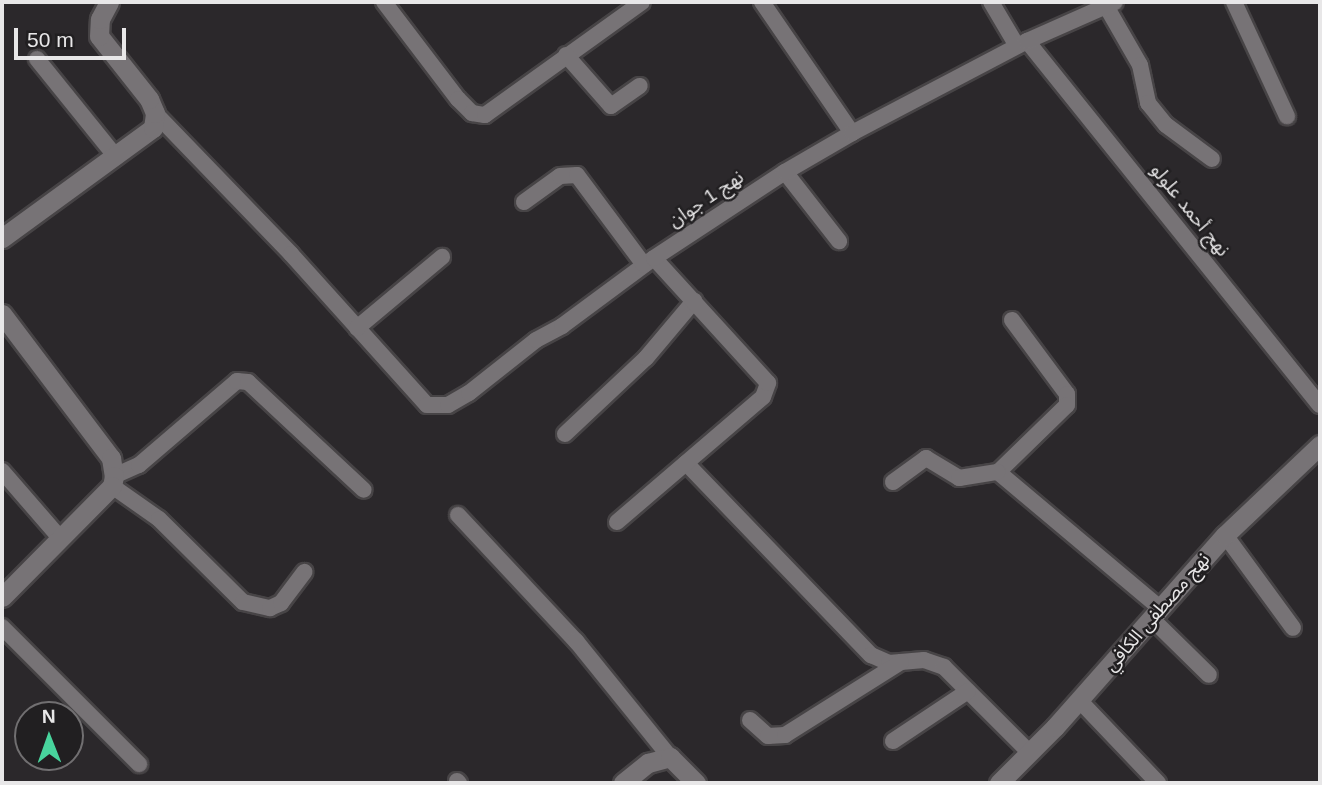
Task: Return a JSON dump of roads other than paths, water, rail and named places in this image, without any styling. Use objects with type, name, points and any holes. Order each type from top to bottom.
[{"type":"street","points":[[2,238],[153,128],[155,113],[99,36],[100,19],[109,2]]},
{"type":"street","points":[[384,2],[471,114],[485,115],[642,2]]},
{"type":"street","points":[[762,2],[852,133]]},
{"type":"street","name":"نهج أحمد علولو","points":[[991,2],[1022,44],[1320,405]]},
{"type":"street","points":[[1234,2],[1287,116]]},
{"type":"street","points":[[1111,4],[1140,65],[1148,103],[1166,125],[1212,159]]},
{"type":"street","name":"نهج 1 جوان","points":[[155,113],[357,328],[418,398],[427,405],[448,405],[649,261],[785,172],[852,133],[1022,44],[1111,4]]},
{"type":"street","points":[[566,55],[611,106],[640,86]]},
{"type":"street","points":[[37,59],[116,157]]},
{"type":"street","points":[[785,172],[839,241]]},
{"type":"street","points":[[524,202],[561,176],[577,175],[649,261],[694,301],[768,383],[763,397],[617,522]]},
{"type":"street","points":[[357,328],[442,257]]},
{"type":"street","points":[[565,433],[646,358],[694,301]]},
{"type":"street","points":[[2,314],[111,458],[113,481],[159,519],[243,602],[270,608],[281,603],[304,572]]},
{"type":"street","points":[[893,482],[926,458],[959,478],[998,472],[1067,405],[1067,394],[1012,320]]},
{"type":"street","points":[[2,597],[113,481],[139,465],[237,381],[248,382],[365,490]]},
{"type":"street","name":"نهج مصطفى الكافي","points":[[999,783],[1079,700],[1225,535],[1320,445]]},
{"type":"street","points":[[686,463],[871,655],[889,663],[935,662],[1030,753]]},
{"type":"street","points":[[2,471],[60,538]]},
{"type":"street","points":[[998,472],[1156,613],[1209,675]]},
{"type":"street","points":[[457,515],[576,640],[670,757],[696,783]]},
{"type":"street","points":[[1225,535],[1293,628]]},
{"type":"street","points":[[2,627],[139,764]]},
{"type":"street","points":[[750,719],[768,736],[785,735],[901,662]]},
{"type":"street","points":[[893,741],[968,691]]},
{"type":"street","points":[[1079,700],[1158,783]]},
{"type":"street","points":[[623,783],[649,763],[670,757]]}]
